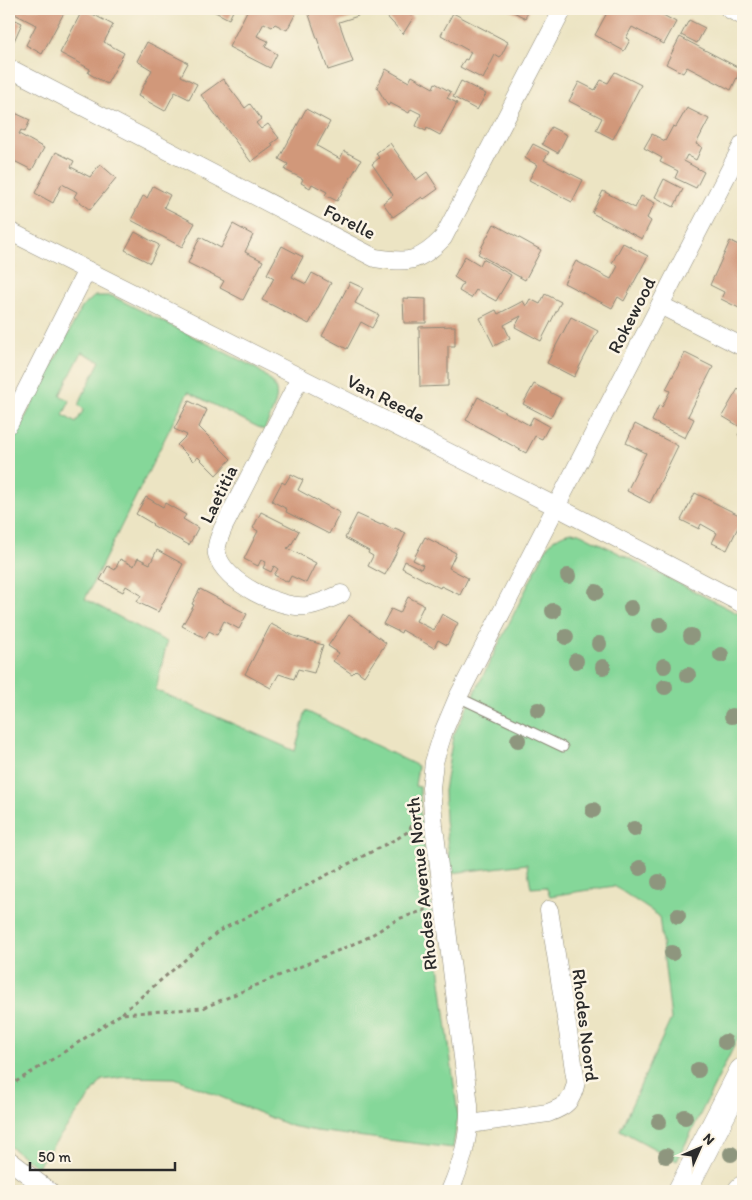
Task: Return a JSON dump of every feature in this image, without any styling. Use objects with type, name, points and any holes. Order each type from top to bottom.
[{"type":"main road","points":[[682,1191],[743,1072]]},
{"type":"street","name":"Forelle","points":[[9,68],[375,258],[394,261],[413,260],[430,252],[443,238],[563,9]]},
{"type":"street","points":[[730,9],[743,16]]},
{"type":"street","name":"Rokewood","points":[[557,507],[743,144]]},
{"type":"street","name":"Van Reede","points":[[9,231],[557,507],[743,604]]},
{"type":"street","points":[[9,423],[87,270]]},
{"type":"street","points":[[660,305],[743,347]]},
{"type":"street","name":"Laetitia","points":[[300,378],[223,528],[217,552],[219,560],[236,580],[267,599],[296,606],[307,606],[340,594]]},
{"type":"street","name":"Rhodes Avenue North","points":[[450,1191],[465,1150],[470,1124],[434,826],[431,788],[434,762],[444,730],[458,697],[489,633],[557,507]]},
{"type":"street","name":"Rhodes Noord","points":[[470,1124],[548,1113],[558,1109],[573,1097],[576,1082],[549,910]]},
{"type":"street","points":[[9,1160],[49,1191]]},
{"type":"lane","points":[[458,697],[563,747]]},
{"type":"path","points":[[9,1086],[121,1014],[219,932],[409,831],[414,821],[415,812]]},
{"type":"path","points":[[121,1014],[203,1008],[365,939],[398,919],[444,904]]},
{"type":"green space","points":[[95,296],[112,296],[252,366],[263,373],[275,387],[276,401],[264,430],[188,392],[85,599],[167,642],[156,690],[295,751],[306,711],[418,766],[415,786],[420,787],[420,814],[458,1116],[453,1148],[316,1131],[291,1126],[175,1078],[126,1077],[102,1080],[37,1167],[9,1146],[9,449],[82,307]],"holes":[[[82,352],[100,361],[78,405],[84,409],[76,423],[63,415],[70,401],[60,395]]]},
{"type":"green space","points":[[571,532],[579,533],[743,616],[743,1028],[677,1161],[620,1130],[671,1019],[659,916],[614,886],[550,896],[546,887],[531,888],[527,864],[451,873],[444,791],[453,736],[548,545],[558,537]]},
{"type":"building","points":[[9,9],[66,9],[42,54],[26,45],[36,25],[9,11]]},
{"type":"building","points":[[83,9],[113,25],[104,42],[124,53],[107,84],[88,73],[90,69],[60,53]]},
{"type":"building","points":[[209,9],[234,9],[229,19]]},
{"type":"building","points":[[248,9],[286,9],[296,13],[287,30],[275,24],[272,27],[264,23],[257,36],[268,41],[265,47],[277,54],[270,68],[229,47]]},
{"type":"building","points":[[307,9],[356,9],[358,16],[339,22],[353,62],[328,70]]},
{"type":"building","points":[[380,9],[405,9],[413,18],[403,34]]},
{"type":"building","points":[[508,9],[530,9],[525,18]]},
{"type":"building","points":[[609,9],[652,9],[676,22],[664,44],[632,27],[626,38],[630,40],[624,51],[595,35]]},
{"type":"building","points":[[453,13],[508,42],[500,58],[495,55],[483,79],[460,67],[465,59],[467,60],[471,52],[441,35]]},
{"type":"building","points":[[9,17],[22,23],[14,41],[9,38]]},
{"type":"building","points":[[689,20],[705,28],[697,43],[681,35]]},
{"type":"building","points":[[680,37],[741,69],[731,90],[687,67],[683,73],[666,64]]},
{"type":"building","points":[[147,42],[188,63],[181,76],[197,84],[189,99],[175,92],[165,111],[138,96],[152,70],[137,61]]},
{"type":"building","points":[[386,69],[409,82],[412,76],[433,88],[435,83],[451,92],[447,98],[457,103],[440,135],[427,128],[426,131],[416,126],[421,114],[411,109],[409,113],[390,103],[388,106],[377,87]]},
{"type":"building","points":[[615,72],[641,85],[613,139],[596,130],[602,118],[569,101],[579,82],[595,90],[601,80],[608,83]]},
{"type":"building","points":[[223,79],[245,108],[250,104],[261,119],[256,123],[261,129],[268,124],[279,138],[271,144],[273,146],[251,162],[201,95]]},
{"type":"building","points":[[461,81],[486,94],[477,110],[453,97]]},
{"type":"building","points":[[687,108],[709,119],[696,144],[702,147],[696,160],[687,155],[684,161],[704,172],[696,188],[675,178],[678,171],[660,162],[662,158],[644,148],[652,134],[665,141],[673,126],[676,127]]},
{"type":"building","points":[[306,109],[330,122],[317,146],[340,159],[344,151],[361,160],[337,201],[325,195],[327,192],[312,184],[310,188],[301,183],[303,179],[285,170],[288,164],[279,159]]},
{"type":"building","points":[[13,112],[30,120],[25,132],[21,130],[19,134],[44,148],[32,170],[12,160],[9,167],[9,121]]},
{"type":"building","points":[[551,127],[567,135],[558,153],[542,144]]},
{"type":"building","points":[[390,143],[416,180],[427,172],[438,189],[424,199],[422,197],[393,217],[383,203],[393,195],[372,164],[379,158],[376,153]]},
{"type":"building","points":[[533,144],[549,152],[544,160],[583,180],[572,202],[529,180],[537,165],[525,158]]},
{"type":"building","points":[[56,152],[74,161],[71,167],[90,177],[100,164],[116,178],[90,210],[74,197],[77,192],[62,184],[53,203],[35,193]]},
{"type":"building","points":[[664,179],[683,189],[674,207],[655,197]]},
{"type":"building","points":[[153,186],[170,195],[164,207],[195,223],[182,247],[131,220],[143,196],[147,198]]},
{"type":"building","points":[[603,191],[635,208],[641,196],[655,203],[647,218],[651,221],[642,239],[592,213]]},
{"type":"building","points":[[233,224],[253,235],[245,252],[263,261],[243,300],[220,288],[224,281],[188,263],[200,237],[221,248]]},
{"type":"building","points":[[494,224],[541,250],[525,280],[478,254]]},
{"type":"building","points":[[135,232],[159,245],[150,263],[125,250]]},
{"type":"building","points":[[730,241],[743,247],[743,302],[739,308],[721,299],[724,292],[710,285]]},
{"type":"building","points":[[623,243],[648,256],[624,301],[618,297],[612,308],[564,283],[576,261],[611,279],[618,266],[612,263]]},
{"type":"building","points":[[282,246],[303,257],[292,277],[306,284],[312,273],[331,283],[309,324],[262,300],[274,278],[267,274]]},
{"type":"building","points":[[465,256],[480,265],[483,259],[511,275],[496,301],[476,290],[471,298],[459,291],[463,283],[454,277]]},
{"type":"building","points":[[350,282],[363,288],[355,303],[379,315],[372,328],[361,322],[347,349],[322,336]]},
{"type":"building","points":[[545,294],[561,302],[541,341],[515,327],[521,316],[504,325],[510,338],[494,346],[480,318],[496,310],[498,314],[523,301],[526,306],[530,299],[540,304]]},
{"type":"building","points":[[403,298],[426,299],[426,323],[404,323]]},
{"type":"building","points":[[571,317],[598,331],[574,377],[547,363]]},
{"type":"building","points":[[455,326],[455,346],[448,346],[448,386],[420,387],[419,327]]},
{"type":"building","points":[[685,353],[713,367],[688,416],[694,419],[685,438],[652,421],[659,405],[662,407],[670,391],[666,389]]},
{"type":"building","points":[[534,384],[561,398],[550,418],[523,404]]},
{"type":"building","points":[[738,389],[743,393],[743,438],[738,435],[742,428],[722,416]]},
{"type":"building","points":[[478,397],[529,425],[533,417],[549,426],[542,439],[535,436],[526,453],[466,420]]},
{"type":"building","points":[[189,401],[207,410],[199,427],[231,459],[216,475],[198,457],[193,461],[177,445],[187,435],[174,429]]},
{"type":"building","points":[[635,424],[678,446],[650,503],[627,491],[646,453],[626,443]]},
{"type":"building","points":[[291,474],[303,480],[298,490],[340,513],[329,534],[286,512],[287,509],[272,501],[282,482],[285,484]]},
{"type":"building","points":[[695,493],[743,517],[727,550],[712,543],[717,533],[701,524],[699,529],[681,520]]},
{"type":"building","points":[[146,497],[163,507],[165,503],[186,515],[183,519],[198,528],[189,545],[136,514]]},
{"type":"building","points":[[261,512],[299,531],[290,547],[287,548],[316,563],[306,583],[291,576],[288,582],[274,575],[278,569],[274,566],[271,572],[263,568],[266,562],[261,560],[258,566],[244,559],[258,531],[253,528]]},
{"type":"building","points":[[357,514],[381,525],[382,523],[394,530],[395,528],[406,533],[385,575],[368,566],[373,556],[368,553],[369,551],[345,538]]},
{"type":"building","points":[[425,537],[456,553],[449,568],[468,578],[460,595],[441,586],[440,588],[402,568],[405,561],[421,569],[423,565],[413,560]]},
{"type":"building","points":[[157,550],[183,564],[158,612],[137,602],[141,595],[126,586],[123,592],[100,580],[108,566],[115,570],[120,559],[134,566],[138,558],[150,564]]},
{"type":"building","points":[[200,589],[247,614],[239,629],[224,621],[217,635],[209,631],[205,638],[182,626],[194,605],[192,604]]},
{"type":"building","points":[[408,597],[424,605],[416,621],[434,630],[442,614],[458,623],[447,645],[438,640],[434,648],[402,630],[401,633],[383,624],[391,609],[400,613]]},
{"type":"building","points":[[349,615],[386,643],[364,676],[356,670],[352,674],[333,661],[339,653],[328,646]]},
{"type":"building","points":[[271,624],[294,636],[323,645],[314,673],[298,669],[294,679],[279,674],[271,688],[245,674]]}]
